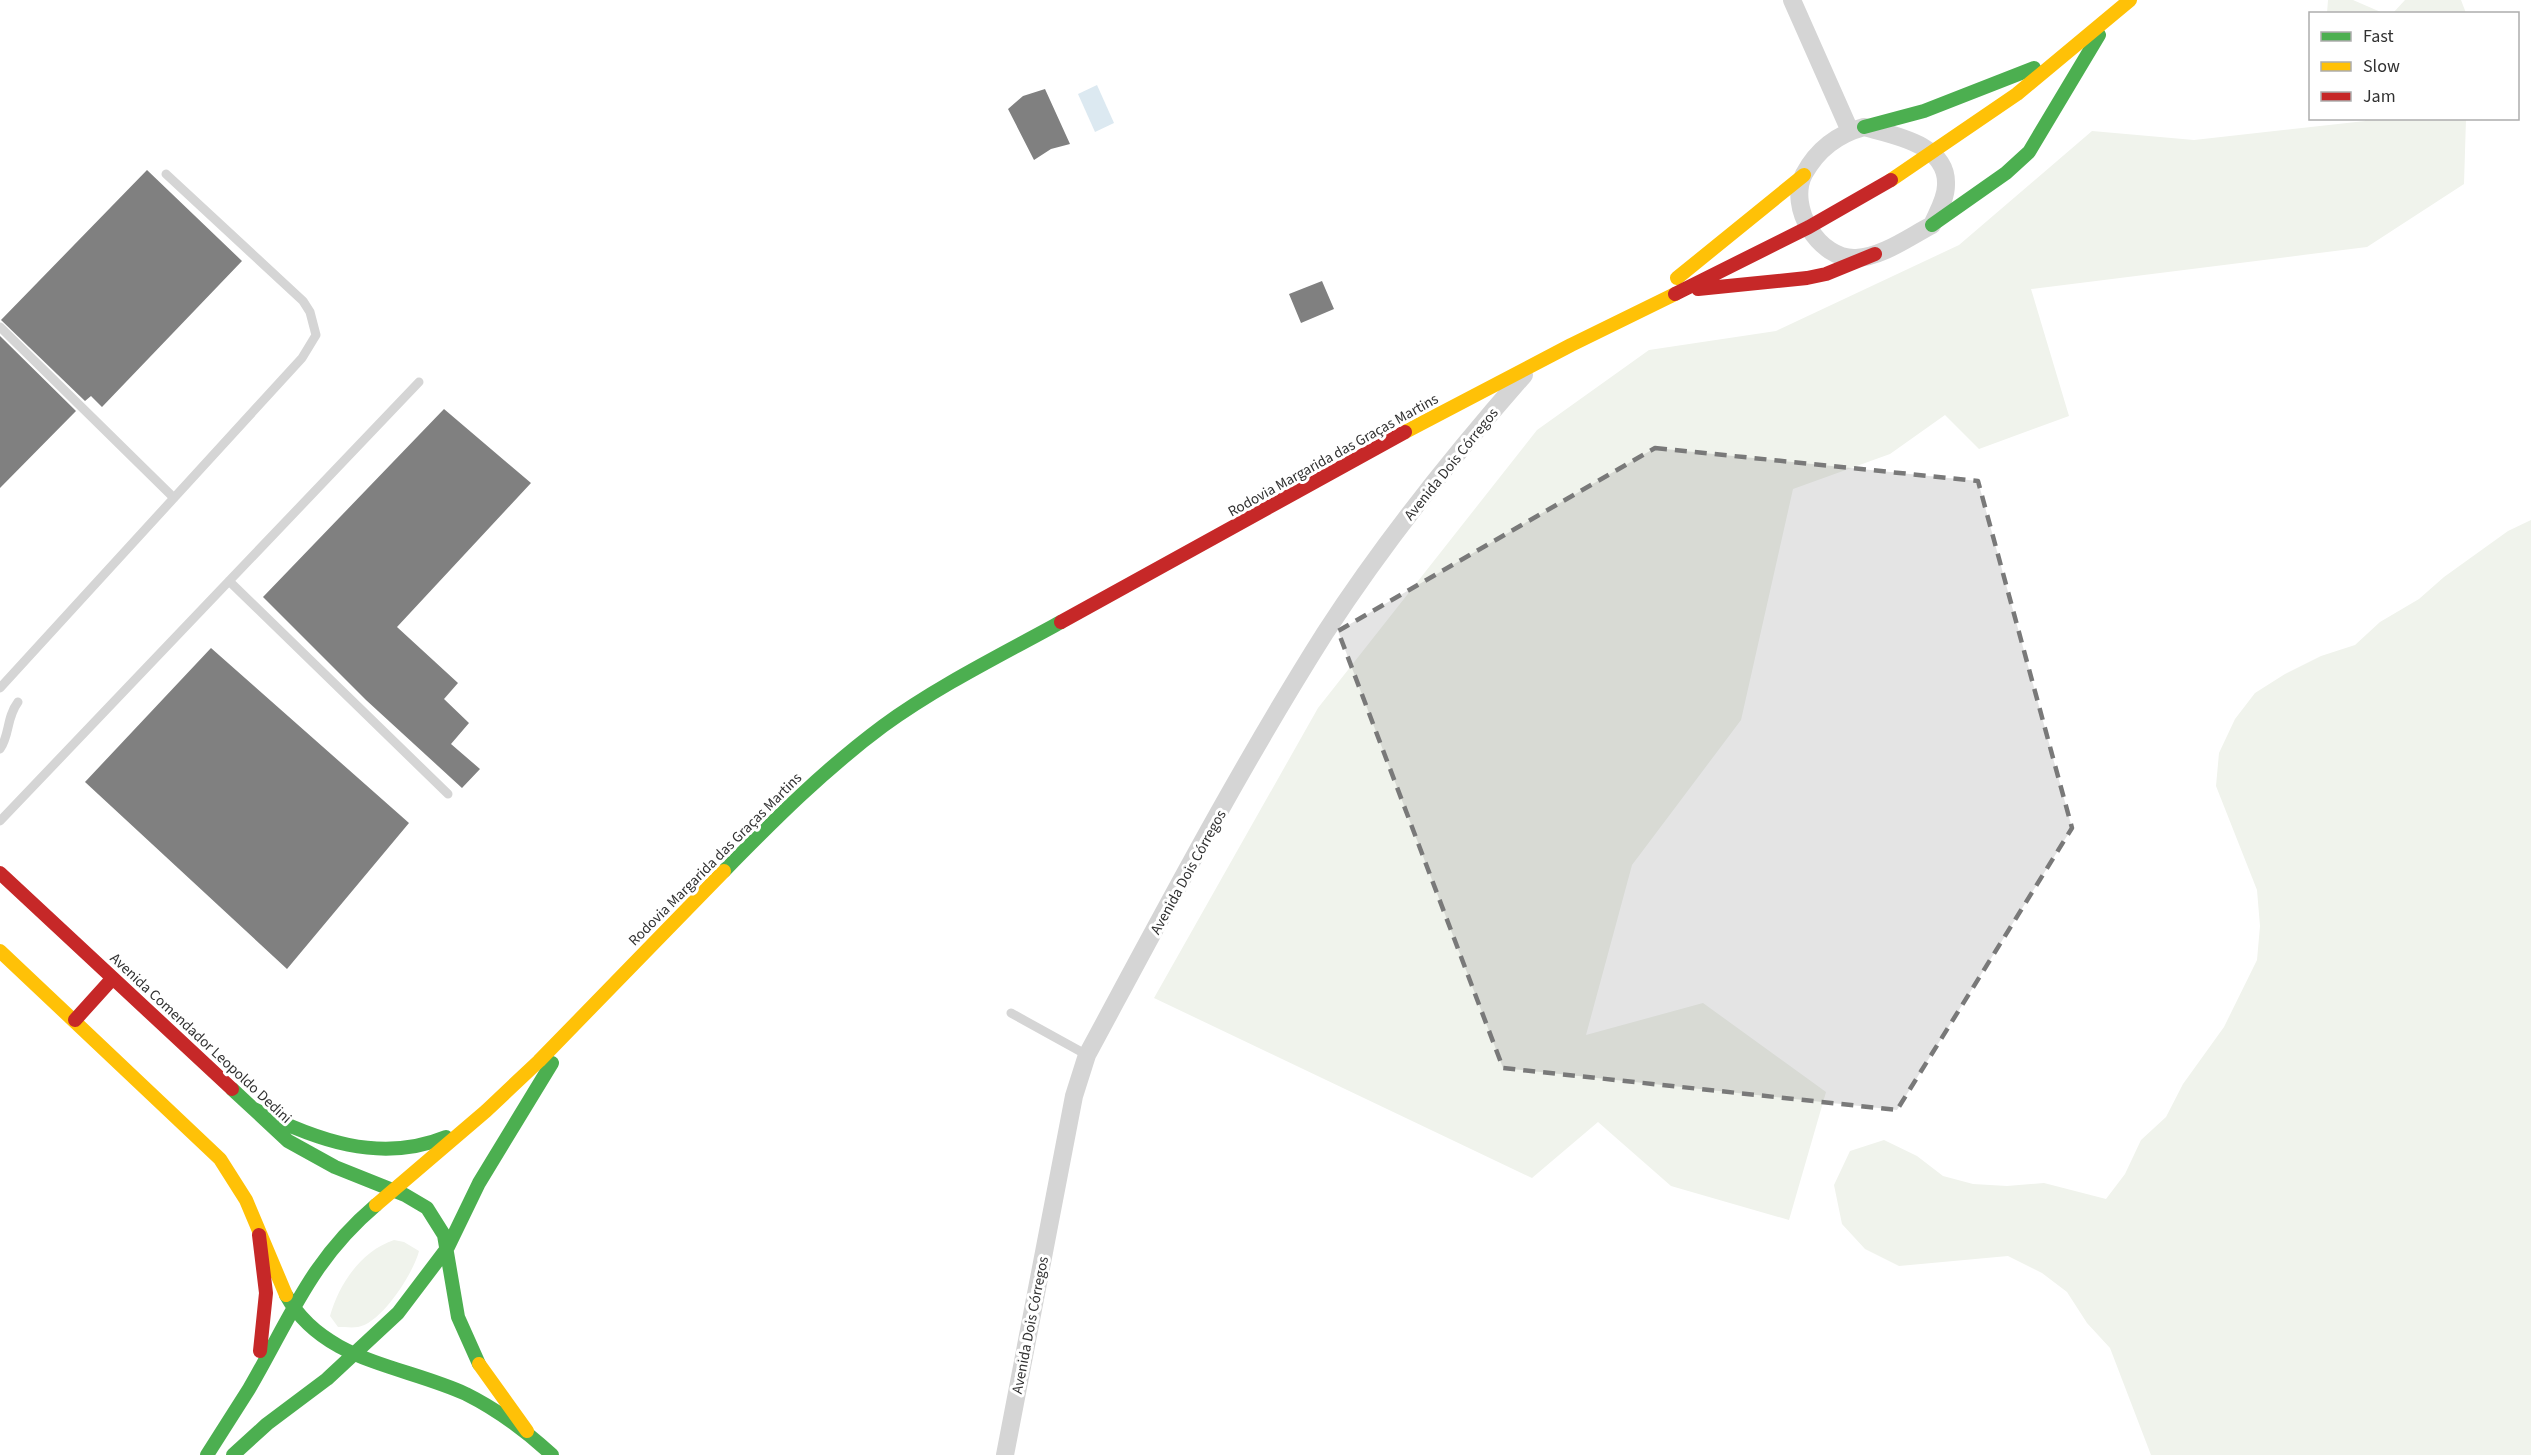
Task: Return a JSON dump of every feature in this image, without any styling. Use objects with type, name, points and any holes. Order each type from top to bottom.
[{"type":"main road","name":"Rodovia Margarida das Graças Martins","points":[[207,1455],[249,1388],[293,1305],[315,1269],[335,1244],[359,1219],[486,1112],[598,1002],[784,809],[884,726],[942,688],[1535,363],[1809,227],[1932,153],[1997,108],[2106,22],[2124,3]]},
{"type":"main road","points":[[1932,225],[2006,173],[2029,152],[2106,22]]},
{"type":"main road","points":[[1857,129],[1924,111],[2064,56]]},
{"type":"main road","points":[[1664,297],[1676,279],[1803,175]]},
{"type":"main road","points":[[1678,291],[1807,278],[1826,274],[1875,254]]},
{"type":"main road","name":"Avenida Comendador Leopoldo Dedini","points":[[0,873],[112,980],[288,1140],[313,1156],[426,1207],[435,1218],[448,1247]]},
{"type":"main road","points":[[0,951],[215,1153],[239,1187],[293,1305],[311,1328],[334,1345],[355,1354],[465,1393],[508,1417],[527,1431],[552,1455]]},
{"type":"main road","points":[[75,1020],[112,980]]},
{"type":"main road","name":"Rodovia Margarida das Graças Martins","points":[[233,1455],[267,1424],[327,1379],[398,1313],[448,1247],[468,1203],[528,1100],[570,1037],[598,1002]]},
{"type":"main road","points":[[254,1109],[320,1138],[395,1150],[430,1145],[486,1112]]},
{"type":"main road","points":[[249,1388],[266,1316],[267,1290],[259,1235]]},
{"type":"main road","points":[[448,1247],[453,1294],[463,1333],[482,1373],[527,1431]]},
{"type":"street","points":[[1792,0],[1857,129]]},
{"type":"street","points":[[1857,129],[1909,139],[1932,153],[1944,172],[1946,187],[1932,225],[1875,254],[1852,258],[1838,255],[1822,244],[1802,214],[1803,175],[1827,145],[1857,129]]},
{"type":"street","name":"Avenida Dois Córregos","points":[[1005,1455],[1074,1095],[1087,1056],[1242,773],[1326,633],[1394,535],[1464,443],[1535,363]]},
{"type":"lane","points":[[0,688],[302,358],[316,335],[310,312],[303,301],[166,174]]},
{"type":"lane","points":[[0,327],[174,498]]},
{"type":"lane","points":[[0,821],[419,382]]},
{"type":"lane","points":[[230,581],[448,794]]},
{"type":"lane","points":[[0,749],[6,741],[11,712],[18,702]]},
{"type":"lane","points":[[1011,1013],[1087,1056]]},
{"type":"highlighted area","points":[[1655,448],[1978,481],[2072,828],[1897,1110],[1503,1068],[1338,631]]},
{"type":"shaded area","points":[[2328,0],[2353,0],[2381,12],[2327,12]]},
{"type":"shaded area","points":[[2405,0],[2461,0],[2466,12],[2394,12]]},
{"type":"shaded area","points":[[1097,85],[1114,123],[1095,132],[1078,94]]},
{"type":"shaded area","points":[[2466,120],[2464,184],[2367,247],[2031,289],[2069,416],[1979,449],[1945,415],[1890,454],[1793,489],[1741,720],[1632,865],[1586,1035],[1703,1003],[1826,1092],[1789,1220],[1671,1186],[1598,1122],[1532,1178],[1154,998],[1318,708],[1537,430],[1649,350],[1776,331],[1959,245],[2092,131],[2194,140],[2365,121]]},
{"type":"shaded area","points":[[2531,520],[2531,1455],[2151,1455],[2110,1348],[2087,1323],[2067,1292],[2042,1273],[2008,1256],[1899,1266],[1865,1249],[1842,1224],[1834,1185],[1850,1151],[1884,1140],[1917,1156],[1943,1176],[1973,1184],[2007,1186],[2044,1183],[2106,1199],[2125,1174],[2141,1140],[2166,1117],[2183,1084],[2224,1027],[2257,960],[2260,926],[2257,890],[2216,786],[2219,753],[2235,719],[2255,693],[2285,674],[2321,656],[2355,645],[2380,622],[2419,599],[2444,577],[2508,531]]},
{"type":"shaded area","points":[[394,1240],[404,1242],[419,1251],[404,1283],[387,1307],[367,1323],[358,1327],[338,1327],[330,1316],[339,1292],[353,1270],[371,1252]]},
{"type":"building","points":[[1045,89],[1070,144],[1051,149],[1034,160],[1008,109],[1023,96]]},
{"type":"building","points":[[147,170],[242,261],[102,407],[91,396],[85,401],[1,320]]},
{"type":"building","points":[[1322,281],[1334,309],[1301,323],[1289,294]]},
{"type":"building","points":[[0,336],[76,411],[0,488]]},
{"type":"building","points":[[444,409],[531,483],[397,627],[458,683],[444,699],[469,723],[451,744],[480,769],[462,788],[366,700],[263,597]]},
{"type":"building","points":[[211,648],[409,823],[287,969],[85,782]]},
{"type":"traffic: fast","points":[[1932,225],[2006,173],[2029,152],[2099,35]]},
{"type":"traffic: fast","points":[[1864,127],[1924,111],[2034,68]]},
{"type":"traffic: fast","points":[[724,871],[820,777],[883,726],[948,684],[1061,622]]},
{"type":"traffic: fast","points":[[233,1455],[267,1424],[327,1379],[398,1313],[448,1247],[479,1183],[552,1063]]},
{"type":"traffic: fast","points":[[232,1089],[288,1141],[335,1167],[405,1195],[427,1208],[444,1235],[458,1317],[479,1364]]},
{"type":"traffic: fast","points":[[254,1109],[300,1130],[348,1145],[397,1148],[421,1145],[446,1137]]},
{"type":"traffic: fast","points":[[207,1455],[249,1389],[290,1314],[318,1269],[353,1226],[376,1205]]},
{"type":"traffic: fast","points":[[286,1295],[302,1317],[321,1335],[366,1359],[466,1394],[511,1422],[552,1455]]},
{"type":"traffic: slow","points":[[1891,180],[2017,94],[2130,0]]},
{"type":"traffic: slow","points":[[1677,278],[1804,175]]},
{"type":"traffic: slow","points":[[1405,432],[1571,345],[1675,294]]},
{"type":"traffic: slow","points":[[376,1205],[486,1111],[539,1061],[724,871]]},
{"type":"traffic: slow","points":[[0,951],[220,1159],[246,1200],[286,1295]]},
{"type":"traffic: slow","points":[[479,1364],[527,1431]]},
{"type":"traffic: jam","points":[[1675,294],[1809,227],[1891,180]]},
{"type":"traffic: jam","points":[[1698,289],[1807,278],[1826,274],[1875,254]]},
{"type":"traffic: jam","points":[[1061,622],[1405,432]]},
{"type":"traffic: jam","points":[[0,873],[232,1089]]},
{"type":"traffic: jam","points":[[75,1020],[112,979]]},
{"type":"traffic: jam","points":[[259,1235],[266,1293],[260,1351]]}]
